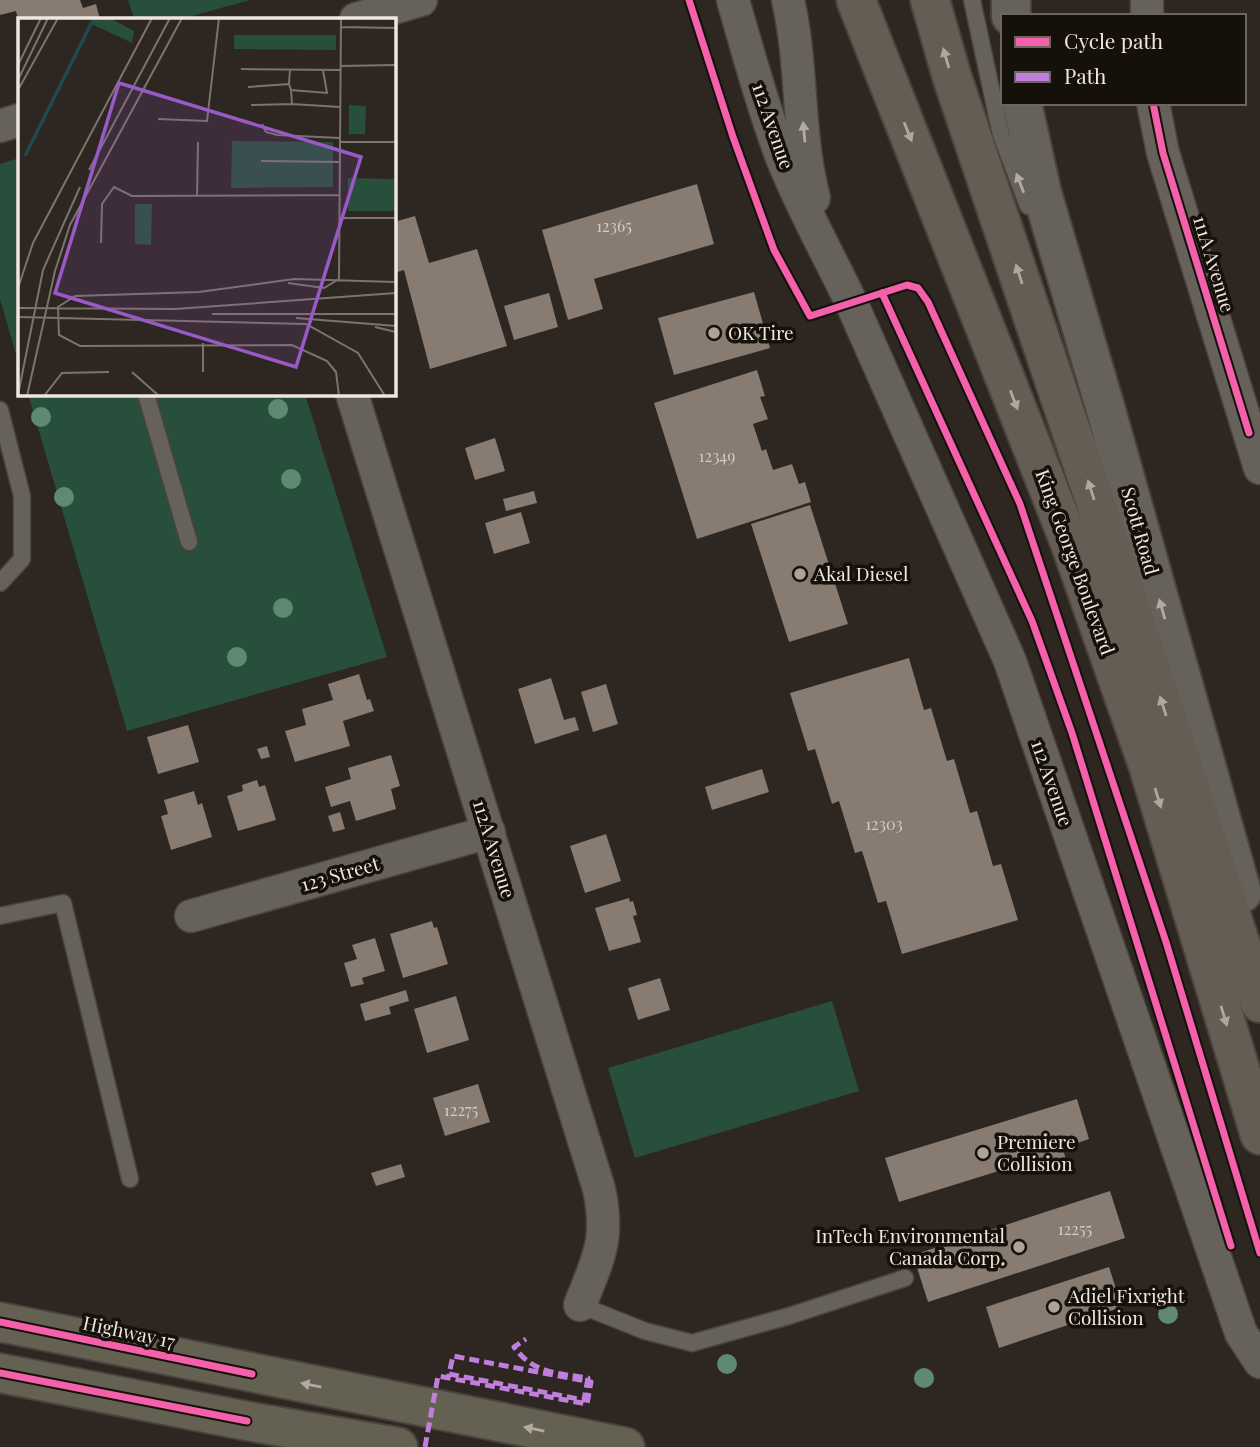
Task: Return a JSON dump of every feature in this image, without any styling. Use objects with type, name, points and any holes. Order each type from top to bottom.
[{"type":"highway","name":"Highway 17","points":[[0,1322],[625,1447]]},
{"type":"highway","points":[[0,1373],[398,1447]]},
{"type":"main road","name":"King George Boulevard","points":[[856,0],[1070,543],[1148,765],[1260,1135]]},
{"type":"main road","name":"King George Boulevard","points":[[930,0],[952,77],[1260,1003]]},
{"type":"main road","name":"Scott Road","points":[[1022,105],[1042,193],[1260,957]]},
{"type":"street","points":[[365,11],[421,0]]},
{"type":"street","name":"112 Avenue","points":[[788,0],[794,26],[808,169],[825,248]]},
{"type":"street","name":"112 Avenue","points":[[732,8],[783,159],[1010,661],[1241,1333],[1260,1362]]},
{"type":"street","name":"111A Avenue","points":[[1153,105],[1163,153],[1260,468]]},
{"type":"street","points":[[0,126],[18,120]]},
{"type":"street","name":"112A Avenue","points":[[353,396],[603,1206],[603,1243],[580,1305]]},
{"type":"street","name":"123 Street","points":[[191,916],[489,832]]},
{"type":"lane","points":[[972,0],[1001,135],[1105,407]]},
{"type":"lane","points":[[147,396],[189,542]]},
{"type":"lane","points":[[0,410],[22,496],[22,559],[0,583]]},
{"type":"lane","points":[[0,916],[63,902],[130,1179]]},
{"type":"lane","points":[[580,1305],[645,1331],[692,1343],[789,1316],[905,1278]]},
{"type":"green space","points":[[128,0],[250,0],[185,18],[134,18]]},
{"type":"green space","points":[[18,158],[18,362],[0,299],[0,164]]},
{"type":"green space","points":[[29,396],[306,396],[387,657],[127,731]]},
{"type":"green space","points":[[832,1001],[859,1091],[635,1158],[608,1068]]},
{"type":"building","points":[[0,0],[80,0],[83,8],[96,4],[100,18],[18,19],[16,11],[0,15]]},
{"type":"building","points":[[697,184],[714,244],[594,279],[603,309],[568,320],[542,230]]},
{"type":"building","points":[[415,216],[429,263],[477,249],[507,346],[430,369],[404,270],[396,272],[396,221]]},
{"type":"building","name":"OK Tire","points":[[754,292],[770,348],[674,375],[658,318]]},
{"type":"building","points":[[549,293],[558,327],[514,340],[504,306]]},
{"type":"building","points":[[757,370],[765,396],[760,397],[768,419],[753,424],[762,451],[766,449],[773,470],[792,464],[799,484],[805,482],[811,502],[697,539],[654,403]]},
{"type":"building","points":[[495,438],[505,471],[475,480],[465,448]]},
{"type":"building","points":[[534,491],[537,503],[506,511],[503,499]]},
{"type":"building","name":"Akal Diesel","points":[[810,505],[848,624],[789,642],[751,524]]},
{"type":"building","points":[[521,512],[530,543],[494,554],[485,523]]},
{"type":"building","points":[[909,658],[924,710],[931,708],[947,761],[954,759],[970,813],[977,811],[993,866],[1001,864],[1018,920],[902,954],[886,901],[878,903],[862,851],[855,853],[839,801],[832,804],[815,749],[808,751],[790,693]]},
{"type":"building","points":[[359,674],[367,700],[370,699],[374,711],[343,721],[350,746],[295,762],[285,731],[306,725],[302,709],[333,700],[328,684]]},
{"type":"building","points":[[551,678],[564,720],[575,717],[579,730],[535,744],[518,689]]},
{"type":"building","points":[[606,684],[618,724],[593,732],[581,692]]},
{"type":"building","points":[[188,725],[199,762],[158,774],[147,737]]},
{"type":"building","points":[[267,746],[270,757],[261,759],[257,749]]},
{"type":"building","points":[[391,755],[400,786],[391,789],[396,809],[356,821],[350,801],[331,807],[325,787],[351,779],[348,768]]},
{"type":"building","points":[[762,769],[769,792],[712,810],[705,787]]},
{"type":"building","points":[[257,780],[259,787],[265,785],[276,820],[238,831],[227,796],[243,791],[242,785]]},
{"type":"building","points":[[194,791],[198,805],[202,803],[212,837],[171,850],[161,816],[168,814],[164,800]]},
{"type":"building","points":[[340,812],[345,829],[333,832],[328,816]]},
{"type":"building","points":[[606,834],[621,881],[585,893],[570,846]]},
{"type":"building","points":[[629,898],[630,902],[633,901],[637,915],[633,916],[641,942],[609,951],[595,908]]},
{"type":"building","points":[[432,921],[434,928],[437,927],[448,964],[403,978],[390,934]]},
{"type":"building","points":[[375,938],[385,971],[362,978],[364,984],[351,987],[344,963],[357,959],[352,945]]},
{"type":"building","points":[[660,978],[670,1010],[638,1020],[628,988]]},
{"type":"building","points":[[406,990],[409,1001],[389,1007],[391,1014],[365,1021],[360,1004]]},
{"type":"building","points":[[456,996],[469,1040],[427,1053],[414,1009]]},
{"type":"building","points":[[478,1084],[490,1122],[445,1136],[433,1098]]},
{"type":"building","name":"Premiere Collision","points":[[1077,1099],[1089,1139],[1063,1148],[1066,1161],[1031,1172],[1028,1162],[899,1202],[885,1158]]},
{"type":"building","points":[[401,1164],[405,1177],[376,1186],[371,1173]]},
{"type":"building","name":"InTech Environmental Canada Corp.","points":[[1110,1191],[1125,1238],[928,1302],[913,1255]]},
{"type":"building","name":"Adiel Fixright Collision","points":[[1109,1267],[1122,1307],[999,1348],[986,1307]]},
{"type":"marked path","points":[[425,1447],[438,1376],[587,1404],[591,1382],[453,1356],[449,1374],[584,1400],[588,1378],[547,1371],[530,1363],[514,1347],[526,1339]]},
{"type":"cycle path","points":[[689,0],[733,137],[774,250],[810,316],[907,285],[918,288],[928,302],[1020,504],[1166,942],[1260,1253]]},
{"type":"cycle path","points":[[1153,105],[1163,153],[1249,433]]},
{"type":"cycle path","points":[[882,293],[1032,621],[1072,733],[1231,1246]]},
{"type":"cycle path","points":[[0,1322],[252,1374]]},
{"type":"cycle path","points":[[0,1373],[247,1421]]},
{"type":"place","name":"OK Tire","points":[[714,333]]},
{"type":"place","name":"Akal Diesel","points":[[800,574]]},
{"type":"place","name":"Premiere Collision","points":[[983,1153]]},
{"type":"place","name":"InTech Environmental Canada Corp.","points":[[1019,1247]]},
{"type":"place","name":"Adiel Fixright Collision","points":[[1054,1307]]}]
